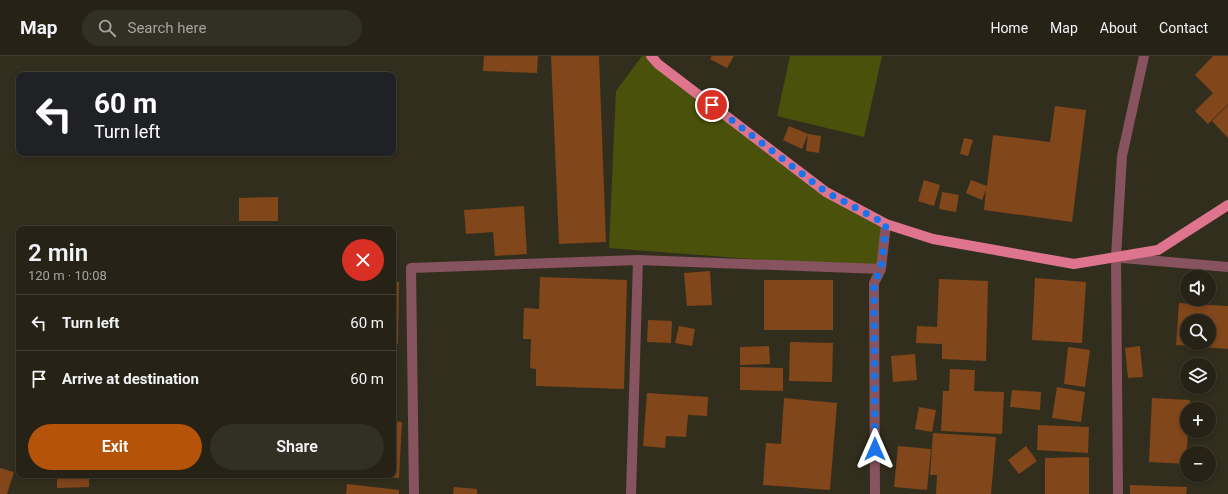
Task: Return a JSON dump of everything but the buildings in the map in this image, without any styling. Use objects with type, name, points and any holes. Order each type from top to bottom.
[{"type":"main road","points":[[651,56],[658,64],[826,192],[886,224],[933,239],[1074,264],[1158,250],[1228,205]]},
{"type":"street","points":[[1118,494],[1116,257],[1122,156],[1144,56]]},
{"type":"street","points":[[875,494],[874,283],[881,269],[886,224]]},
{"type":"street","points":[[1116,257],[1228,267]]},
{"type":"street","points":[[414,494],[411,268],[638,260],[881,269]]},
{"type":"street","points":[[631,494],[638,260]]},
{"type":"green space","points":[[642,56],[647,56],[826,192],[886,224],[881,269],[609,248],[616,91]]},
{"type":"green space","points":[[790,56],[882,56],[864,137],[777,116]]},
{"type":"route","points":[[712,105],[826,192],[886,224],[881,269],[874,283],[875,449]]}]
